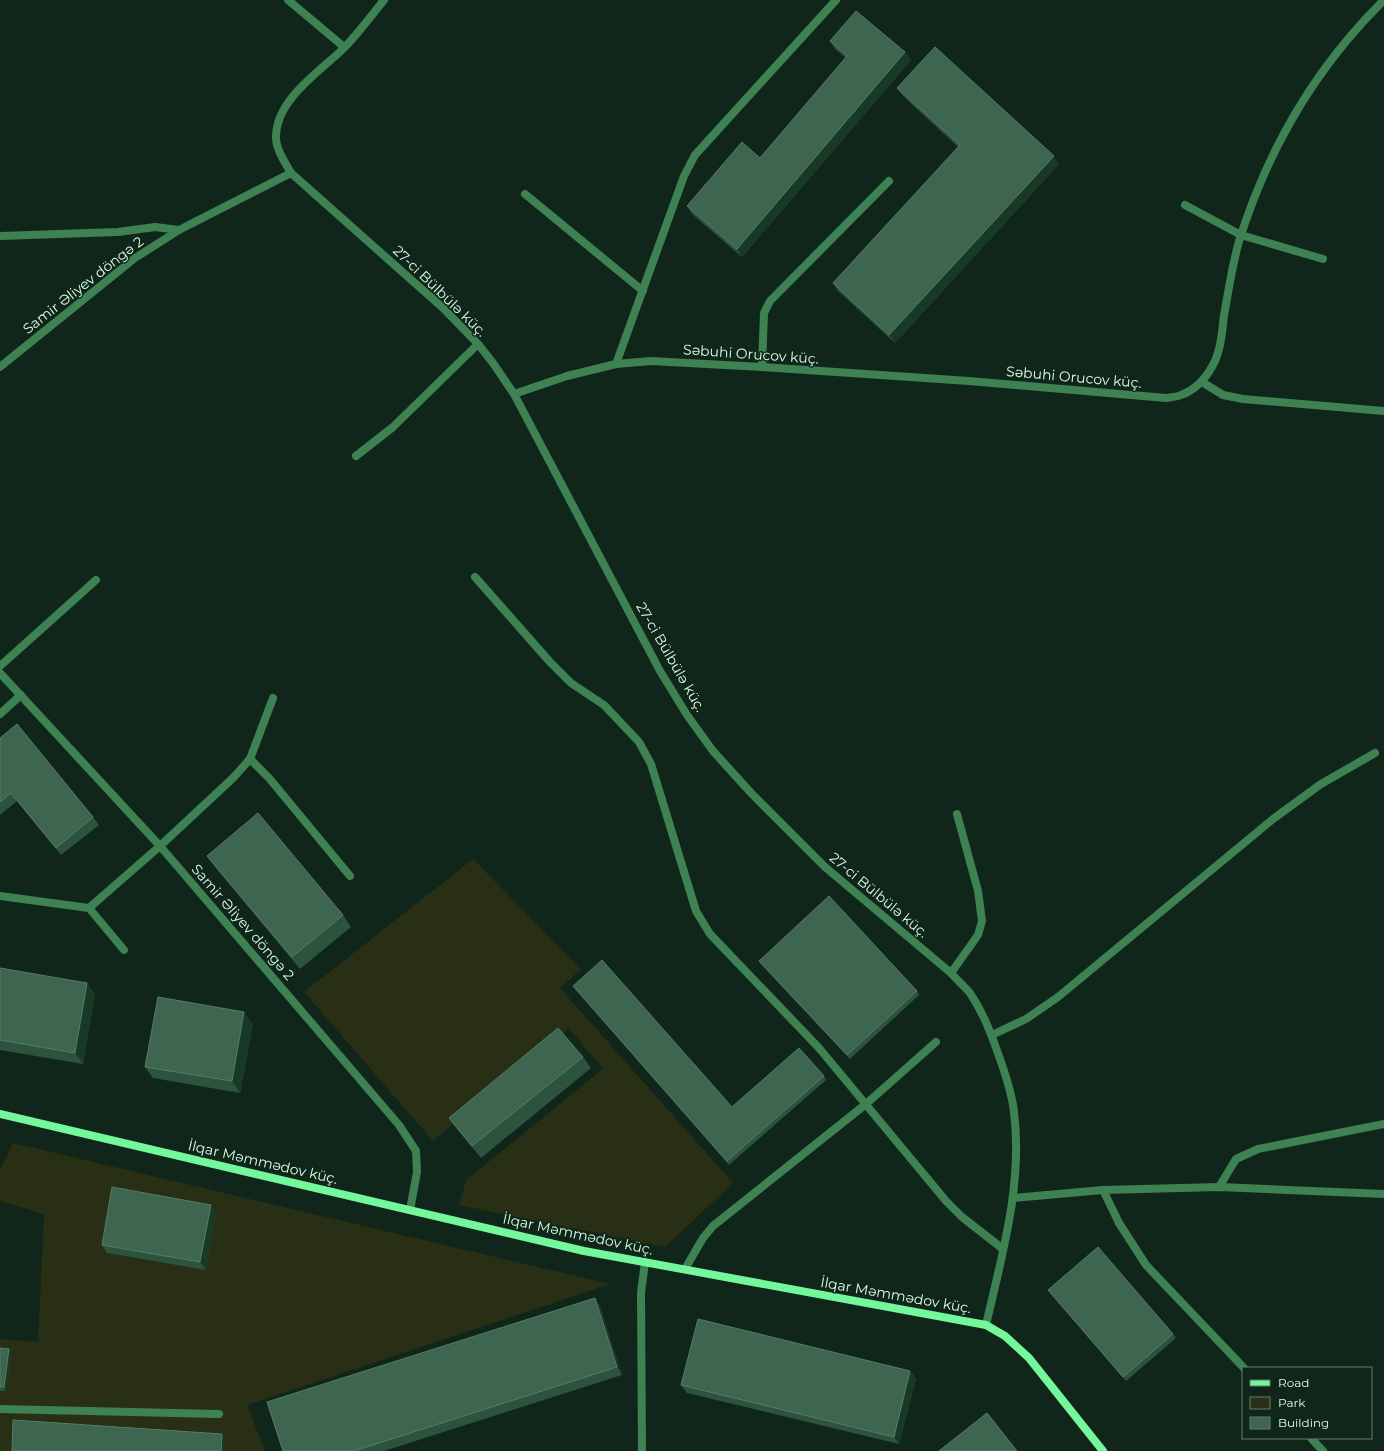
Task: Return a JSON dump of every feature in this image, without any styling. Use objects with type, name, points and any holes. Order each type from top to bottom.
[{"type":"street","points":[[288,0],[344,47]]},
{"type":"street","name":"27-ci Bülbülə küç.","points":[[384,0],[344,47],[298,90],[286,106],[278,122],[276,138],[281,156],[291,172],[443,308],[478,344],[493,363],[514,394],[660,671],[713,752],[752,794],[825,867],[951,973],[969,992],[984,1016],[1011,1092],[1017,1152],[1014,1198],[986,1325]]},
{"type":"street","points":[[616,364],[684,176],[695,155],[836,0]]},
{"type":"street","name":"Səbuhi Orucov küç.","points":[[514,394],[567,376],[616,364],[651,361],[969,381],[1166,398],[1182,395],[1202,382],[1214,364],[1219,350],[1228,292],[1241,235],[1265,172],[1284,133],[1307,95],[1331,60],[1361,22],[1384,0]]},
{"type":"street","name":"Samir Əliyev döngə 2","points":[[0,367],[135,258],[179,230],[291,172]]},
{"type":"street","points":[[762,367],[764,313],[770,301],[889,181]]},
{"type":"street","points":[[525,194],[642,291]]},
{"type":"street","points":[[1185,205],[1241,235],[1323,259]]},
{"type":"street","points":[[0,236],[118,232],[154,227],[179,230]]},
{"type":"street","points":[[356,456],[393,427],[478,344]]},
{"type":"street","points":[[1202,382],[1224,395],[1243,399],[1384,410]]},
{"type":"street","points":[[475,578],[550,662],[571,683],[604,705],[639,742],[651,764],[696,912],[710,934],[819,1048],[946,1201],[962,1218],[1003,1249]]},
{"type":"street","points":[[0,666],[96,580]]},
{"type":"street","name":"Samir Əliyev döngə 2","points":[[0,673],[160,846],[399,1125],[416,1151],[417,1172],[410,1210]]},
{"type":"street","points":[[0,714],[21,695]]},
{"type":"street","points":[[89,908],[160,846],[234,778],[250,759],[273,698]]},
{"type":"street","points":[[992,1035],[1026,1020],[1058,997],[1272,819],[1321,784],[1374,753]]},
{"type":"street","points":[[250,759],[269,778],[350,876]]},
{"type":"street","points":[[951,973],[978,936],[982,922],[978,891],[957,814]]},
{"type":"street","points":[[0,896],[89,908],[124,950]]},
{"type":"street","points":[[685,1269],[703,1238],[714,1226],[866,1104],[936,1042]]},
{"type":"street","name":"İlqar Məmmədov küç.","points":[[0,1114],[584,1251],[986,1325],[1005,1336],[1029,1358],[1103,1451]]},
{"type":"street","points":[[1219,1187],[1236,1159],[1258,1149],[1384,1124]]},
{"type":"street","points":[[1014,1198],[1103,1190],[1219,1187],[1384,1194]]},
{"type":"street","points":[[1103,1190],[1119,1223],[1146,1265],[1243,1367]]},
{"type":"street","points":[[642,1451],[641,1293],[645,1262]]},
{"type":"street","points":[[0,1408],[219,1414]]},
{"type":"street","points":[[1312,1439],[1323,1451]]},
{"type":"green space","points":[[473,859],[581,969],[560,988],[733,1183],[665,1247],[459,1205],[466,1180],[603,1069],[569,1028],[433,1141],[304,992]]},
{"type":"green space","points":[[13,1143],[610,1284],[247,1405],[265,1451],[0,1451],[0,1339],[38,1342],[44,1214],[0,1201],[0,1170]]},
{"type":"building","points":[[856,11],[905,52],[737,249],[687,206],[742,142],[760,158],[847,56],[830,41]]},
{"type":"building","points":[[935,47],[1054,156],[889,335],[833,283],[960,145],[897,88]]},
{"type":"building","points":[[17,724],[93,817],[56,848],[11,793],[0,802],[0,738]]},
{"type":"building","points":[[258,813],[343,915],[292,957],[207,856]]},
{"type":"building","points":[[829,896],[917,991],[847,1055],[759,961]]},
{"type":"building","points":[[602,960],[732,1107],[799,1048],[824,1076],[727,1161],[573,986]]},
{"type":"building","points":[[0,968],[87,983],[75,1053],[0,1040]]},
{"type":"building","points":[[158,997],[244,1012],[232,1081],[145,1067]]},
{"type":"building","points":[[558,1028],[583,1057],[472,1146],[449,1118]]},
{"type":"building","points":[[112,1187],[211,1205],[200,1262],[102,1245]]},
{"type":"building","points":[[1098,1247],[1173,1334],[1123,1377],[1048,1290]]},
{"type":"building","points":[[595,1298],[617,1367],[354,1451],[283,1451],[267,1402]]},
{"type":"building","points":[[698,1319],[910,1371],[894,1437],[681,1385]]},
{"type":"building","points":[[0,1348],[9,1349],[4,1387],[0,1387]]},
{"type":"building","points":[[987,1413],[1017,1451],[939,1451]]},
{"type":"building","points":[[13,1420],[222,1434],[221,1451],[12,1451]]}]
